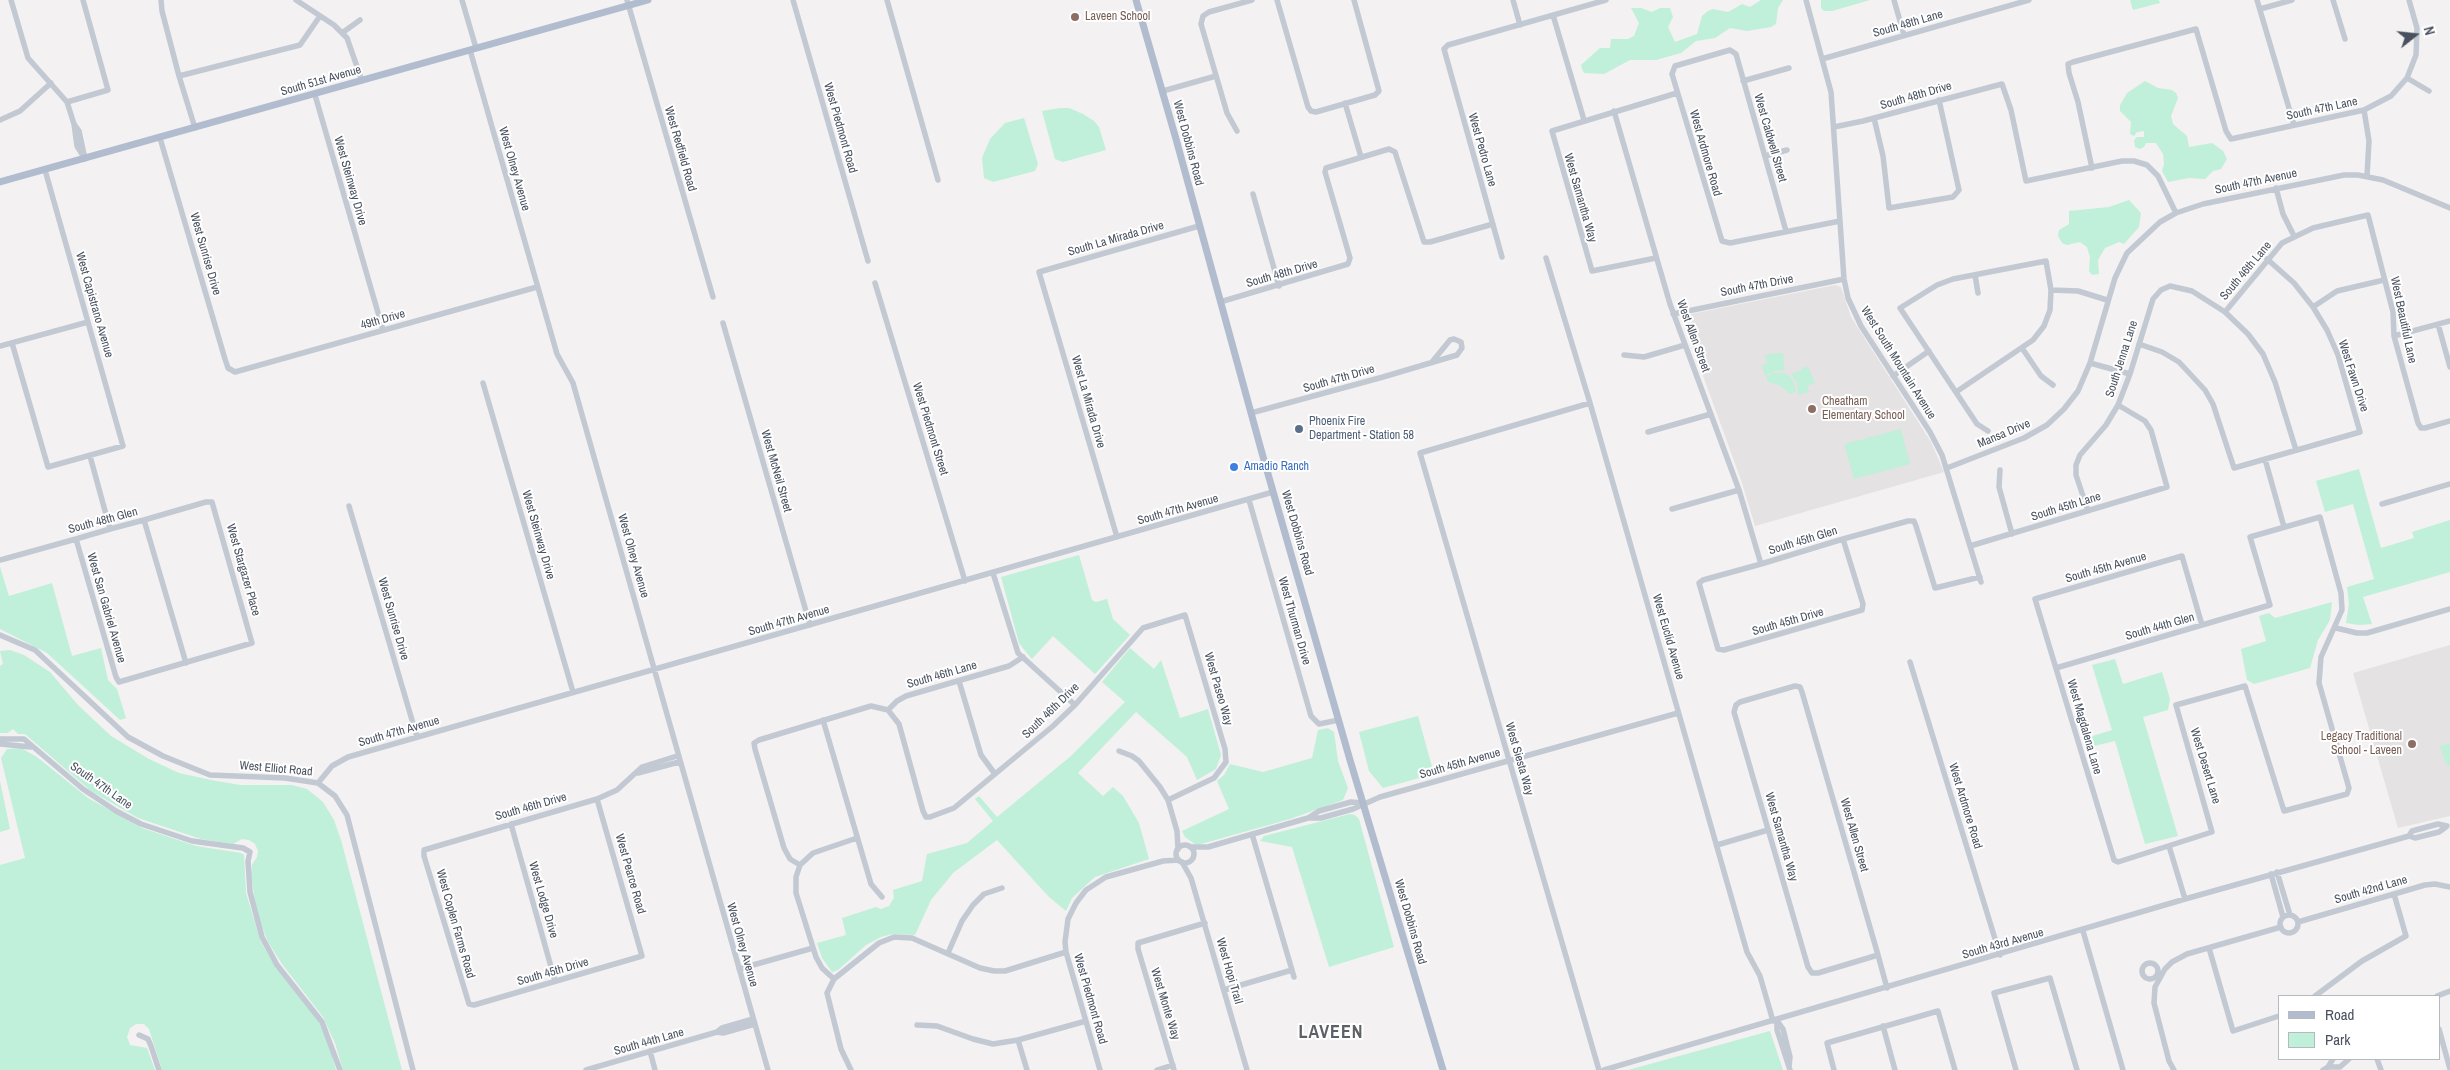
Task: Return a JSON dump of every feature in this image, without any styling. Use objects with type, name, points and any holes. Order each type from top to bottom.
[{"type":"main road","name":"South 51st Avenue","points":[[0,182],[315,95],[628,3],[648,0]]},
{"type":"main road","name":"West Dobbins Road","points":[[1136,0],[1163,91],[1251,414],[1363,803],[1443,1070]]},
{"type":"street","points":[[12,0],[28,58],[67,102],[74,124],[79,131],[85,159]]},
{"type":"street","points":[[67,102],[108,90],[83,0]]},
{"type":"street","points":[[161,0],[162,11],[179,76],[195,128]]},
{"type":"street","points":[[296,0],[342,33],[350,45],[362,81]]},
{"type":"street","name":"West Olney Avenue","points":[[462,0],[473,49],[537,287],[557,354],[573,383],[678,759],[768,1070]]},
{"type":"street","name":"West Piedmont Road","points":[[793,0],[868,261]]},
{"type":"street","points":[[887,0],[938,180]]},
{"type":"street","points":[[1238,131],[1227,113],[1201,24],[1203,16],[1209,12],[1252,0]]},
{"type":"street","points":[[1277,0],[1311,111],[1316,112],[1375,94],[1379,91],[1354,0]]},
{"type":"street","points":[[1513,0],[1520,24],[1553,15],[1582,3],[1606,0]]},
{"type":"street","name":"West South Mountain Avenue","points":[[1806,0],[1831,92],[1844,280],[1853,312],[1935,440],[1947,468],[1980,580]]},
{"type":"street","points":[[1894,0],[1904,35]]},
{"type":"street","name":"South 48th Lane","points":[[1822,59],[2029,0]]},
{"type":"street","points":[[2257,0],[2294,125]]},
{"type":"street","points":[[2260,9],[2292,0]]},
{"type":"street","points":[[2333,0],[2344,39]]},
{"type":"street","points":[[2409,0],[2416,28],[2418,48],[2407,78],[2429,90]]},
{"type":"street","name":"West Redfield Road","points":[[628,3],[713,297]]},
{"type":"street","points":[[1553,15],[1584,120],[1677,93]]},
{"type":"street","points":[[179,76],[300,45],[320,16]]},
{"type":"street","points":[[342,33],[360,20]]},
{"type":"street","name":"West Pedro Lane","points":[[1502,257],[1444,49],[1448,45],[1520,24]]},
{"type":"street","name":"South 47th Lane","points":[[2092,168],[2068,64],[2196,29],[2226,131],[2231,139],[2364,110],[2384,102],[2396,92],[2407,78]]},
{"type":"street","name":"West Ardmore Road","points":[[1733,50],[1674,66],[1672,69],[1677,93],[1722,241],[1730,243],[1786,231]]},
{"type":"street","name":"West Caldwell Street","points":[[1733,50],[1736,54],[1786,231]]},
{"type":"street","points":[[1743,81],[1789,68]]},
{"type":"street","points":[[1163,91],[1216,76]]},
{"type":"street","points":[[0,120],[20,111],[51,83]]},
{"type":"street","name":"South 48th Drive","points":[[1834,127],[2002,84],[2011,110],[2026,181],[2092,168]]},
{"type":"street","name":"West Steinway Drive","points":[[315,95],[383,330]]},
{"type":"street","points":[[1874,118],[1883,156],[1889,208],[1958,194],[1953,156],[1939,100]]},
{"type":"street","points":[[1345,103],[1360,157],[1388,149],[1393,150],[1424,242],[1430,242],[1493,224]]},
{"type":"street","points":[[2364,110],[2369,141],[2368,176]]},
{"type":"street","name":"West Allen Street","points":[[1614,111],[1673,314],[1739,490],[1761,564]]},
{"type":"street","name":"West Samantha Way","points":[[1584,120],[1552,131],[1592,270],[1656,258]]},
{"type":"street","name":"West Sunrise Drive","points":[[160,138],[224,359],[228,368],[235,372]]},
{"type":"street","points":[[1765,156],[1787,150]]},
{"type":"street","name":"South 48th Drive","points":[[1220,302],[1348,264],[1350,258],[1325,172],[1326,168],[1360,157]]},
{"type":"street","points":[[2092,168],[2122,161],[2134,161],[2147,165],[2158,176],[2176,213]]},
{"type":"street","name":"West Capistrano Avenue","points":[[45,170],[123,446],[90,456]]},
{"type":"street","name":"South 47th Avenue","points":[[2107,300],[2114,278],[2127,253],[2160,222],[2176,213],[2203,204],[2337,176],[2368,176],[2399,185],[2450,208]]},
{"type":"street","points":[[2276,188],[2283,214],[2294,236]]},
{"type":"street","points":[[1253,194],[1279,286]]},
{"type":"street","name":"South 46th Lane","points":[[2225,312],[2267,258],[2282,243],[2313,228],[2368,215]]},
{"type":"street","name":"West Beautiful Lane","points":[[2368,215],[2394,318],[2394,336],[2421,428],[2450,421]]},
{"type":"street","points":[[1786,231],[1840,221]]},
{"type":"street","name":"South La Mirada Drive","points":[[1039,272],[1199,226]]},
{"type":"street","name":"West Euclid Avenue","points":[[1546,258],[1590,403],[1747,952],[1760,976],[1775,1020],[1783,1029],[1790,1057],[1789,1068]]},
{"type":"street","name":"West Fawn Drive","points":[[2267,258],[2294,283],[2313,307],[2327,330],[2338,355],[2360,432],[2296,450]]},
{"type":"street","points":[[1956,392],[2033,340],[2044,326],[2050,310],[2051,290],[2046,261],[1937,284],[1900,308],[1977,424],[1988,431]]},
{"type":"street","name":"West La Mirada Drive","points":[[1039,272],[1117,537]]},
{"type":"street","points":[[1975,275],[1978,293]]},
{"type":"street","name":"South 47th Drive","points":[[1673,314],[1844,280]]},
{"type":"street","points":[[2313,307],[2336,291],[2384,280]]},
{"type":"street","name":"West Piedmont Street","points":[[875,283],[965,581]]},
{"type":"street","name":"South Jenna Lane","points":[[2088,511],[2076,475],[2076,465],[2080,456],[2106,425],[2118,405],[2130,374],[2153,299],[2161,290],[2170,286],[2192,291],[2225,312]]},
{"type":"street","name":"49th Drive","points":[[235,372],[537,287]]},
{"type":"street","points":[[2051,290],[2078,292],[2107,300]]},
{"type":"street","name":"Mansa Drive","points":[[1947,468],[2014,443],[2047,425],[2064,409],[2078,391],[2090,363],[2107,300]]},
{"type":"street","points":[[2139,344],[2162,352],[2179,362],[2205,390],[2213,404],[2234,468],[2296,450],[2275,382],[2263,354],[2248,334],[2225,312]]},
{"type":"street","points":[[2394,336],[2450,320]]},
{"type":"street","points":[[0,346],[88,322]]},
{"type":"street","name":"West McNeil Street","points":[[723,323],[810,625]]},
{"type":"street","points":[[2438,324],[2450,367]]},
{"type":"street","name":"South 47th Drive","points":[[1251,414],[1457,355],[1462,348],[1462,342],[1454,339],[1446,342],[1432,362]]},
{"type":"street","points":[[12,343],[48,467],[90,456],[110,529]]},
{"type":"street","points":[[1624,355],[1644,357],[1685,345]]},
{"type":"street","points":[[2022,348],[2041,376],[2053,385]]},
{"type":"street","points":[[1893,376],[1929,351]]},
{"type":"street","points":[[2090,363],[2130,374]]},
{"type":"street","name":"West Steinway Drive","points":[[483,383],[574,692]]},
{"type":"street","name":"West Siesta Way","points":[[1590,403],[1420,453],[1599,1070]]},
{"type":"street","name":"South 45th Lane","points":[[1970,546],[2167,487],[2152,430],[2145,422],[2118,405]]},
{"type":"street","points":[[1648,432],[1711,414]]},
{"type":"street","points":[[2265,459],[2284,527],[2320,517],[2342,601],[2342,610],[2336,628],[2357,633],[2367,633],[2450,609]]},
{"type":"street","points":[[2000,470],[1999,487],[2012,534]]},
{"type":"street","points":[[2382,504],[2450,484]]},
{"type":"street","points":[[1672,509],[1739,490]]},
{"type":"street","name":"South 47th Avenue","points":[[318,783],[332,766],[348,757],[1274,492]]},
{"type":"street","name":"West Thurman Drive","points":[[1249,500],[1311,716],[1319,724],[1339,720]]},
{"type":"street","name":"South 48th Glen","points":[[0,560],[212,502]]},
{"type":"street","name":"West Stargazer Place","points":[[186,663],[252,644],[212,502]]},
{"type":"street","name":"West Sunrise Drive","points":[[349,506],[417,737]]},
{"type":"street","points":[[144,520],[186,663]]},
{"type":"street","name":"South 45th Glen","points":[[1718,649],[1699,583],[1843,539],[1914,521],[1935,588],[1980,580]]},
{"type":"street","name":"South 44th Glen","points":[[2056,668],[2270,605],[2250,537],[2284,527]]},
{"type":"street","name":"West San Gabriel Avenue","points":[[76,539],[119,682],[186,663]]},
{"type":"street","name":"South 45th Drive","points":[[1718,649],[1724,650],[1862,610],[1862,604],[1843,539]]},
{"type":"street","name":"South 45th Avenue","points":[[2035,599],[2182,556],[2202,625]]},
{"type":"street","points":[[993,573],[1015,646],[1023,658],[1075,704]]},
{"type":"street","name":"West Magdalena Lane","points":[[2035,599],[2114,860],[2118,862],[2170,846]]},
{"type":"street","name":"South 46th Drive","points":[[888,710],[898,724],[926,817],[942,814],[954,808],[1053,726],[1143,628],[1185,615]]},
{"type":"street","name":"West Paseo Way","points":[[1168,800],[1214,778],[1226,762],[1225,749],[1185,615]]},
{"type":"street","name":"West Desert Lane","points":[[2170,846],[2212,832],[2176,705],[2245,686],[2284,811],[2349,792],[2318,677],[2320,657],[2336,628]]},
{"type":"street","name":"West Elliot Road","points":[[0,635],[35,650],[128,737],[163,756],[210,775],[285,778],[318,783],[335,796],[347,815],[413,1070]]},
{"type":"street","name":"South 46th Lane","points":[[888,710],[897,701],[906,696],[1009,666],[1023,658]]},
{"type":"street","name":"West Ardmore Road","points":[[1910,662],[2000,955]]},
{"type":"street","points":[[959,681],[981,755],[995,774]]},
{"type":"street","name":"West Samantha Way","points":[[1800,687],[1795,686],[1740,702],[1734,712],[1768,830],[1808,967],[1812,973],[1818,974],[1878,956]]},
{"type":"street","name":"West Allen Street","points":[[1800,687],[1887,988]]},
{"type":"street","points":[[800,865],[790,859],[784,848],[754,742],[871,706],[888,710]]},
{"type":"street","name":"South 45th Avenue","points":[[1191,859],[1208,847],[1308,818],[1321,818],[1353,809],[1363,803],[1678,712]]},
{"type":"street","points":[[823,720],[871,884],[882,897]]},
{"type":"street","name":"South 47th Lane","points":[[0,739],[24,739],[83,789],[116,811],[144,825],[192,841],[241,848],[250,852],[248,861],[250,892],[263,940],[277,965],[322,1022],[340,1070]]},
{"type":"street","points":[[0,744],[33,747]]},
{"type":"street","name":"West Hopi Trail","points":[[1118,751],[1132,756],[1139,761],[1154,778],[1168,800],[1177,831],[1177,850],[1180,861],[1191,878],[1248,1070]]},
{"type":"street","name":"South 46th Drive","points":[[424,850],[598,799],[617,790],[638,773],[642,767],[678,759]]},
{"type":"street","name":"West Pearce Road","points":[[598,799],[642,956]]},
{"type":"street","name":"West Lodge Drive","points":[[511,824],[556,981]]},
{"type":"street","name":"South 43rd Avenue","points":[[1604,1070],[2084,931],[2184,899],[2409,836],[2412,831],[2438,824],[2448,826]]},
{"type":"street","points":[[1716,845],[1768,830]]},
{"type":"street","name":"West Hopi Trail","points":[[1177,831],[1193,852],[1191,878]]},
{"type":"street","points":[[1252,834],[1294,977]]},
{"type":"street","points":[[834,979],[819,963],[813,948],[796,893],[796,877],[800,865],[817,850],[857,838]]},
{"type":"street","points":[[1163,861],[1182,846],[1189,846]]},
{"type":"street","name":"South 45th Avenue","points":[[1189,846],[1208,847]]},
{"type":"street","points":[[2170,846],[2184,899]]},
{"type":"street","name":"West Coplen Farms Road","points":[[424,850],[424,856],[469,1004]]},
{"type":"street","points":[[1163,861],[1191,859]]},
{"type":"street","name":"West Piedmont Road","points":[[1100,1070],[1066,952],[1068,919],[1076,903],[1093,885],[1106,877],[1163,861]]},
{"type":"street","points":[[2274,873],[2287,916],[2298,922]]},
{"type":"street","name":"South 42nd Lane","points":[[2174,1070],[2169,1061],[2154,1003],[2158,976],[2179,958],[2280,927],[2285,932],[2290,933],[2296,929],[2298,922],[2394,894],[2436,884],[2450,888]]},
{"type":"street","points":[[948,952],[962,921],[973,905],[984,894],[1002,888]]},
{"type":"street","points":[[2316,995],[2362,961],[2406,936],[2394,894]]},
{"type":"street","points":[[2280,927],[2287,916]]},
{"type":"street","name":"West Monte Way","points":[[1173,1068],[1138,949],[1138,943],[1205,923]]},
{"type":"street","points":[[2084,931],[2123,1070]]},
{"type":"street","points":[[851,1070],[840,1049],[827,993],[834,979],[872,947],[894,937],[912,938],[948,952],[980,968],[1005,971],[1066,952]]},
{"type":"street","points":[[739,969],[813,948]]},
{"type":"street","points":[[2209,948],[2233,1031],[2278,1016]]},
{"type":"street","name":"South 45th Drive","points":[[469,1004],[474,1005],[642,956]]},
{"type":"street","points":[[1224,990],[1292,970]]},
{"type":"street","points":[[2016,1070],[1994,993],[2050,978],[2077,1070]]},
{"type":"street","points":[[1834,1070],[1827,1043],[1938,1011],[1955,1070]]},
{"type":"street","points":[[917,1025],[937,1026],[988,1043],[1018,1040],[1086,1021]]},
{"type":"street","name":"South 44th Lane","points":[[586,1070],[754,1022]]},
{"type":"street","points":[[1883,1026],[1895,1070]]},
{"type":"street","points":[[2440,1033],[2450,1069]]},
{"type":"street","points":[[139,1035],[148,1039],[159,1070]]},
{"type":"street","points":[[1018,1040],[1027,1070]]},
{"type":"street","points":[[2443,1045],[2450,1043]]},
{"type":"street","points":[[650,1051],[655,1070]]},
{"type":"street","points":[[2325,1069],[2340,1068],[2348,1060]]},
{"type":"street","points":[[1157,1070],[1173,1068]]},
{"type":"shaded area","name":"Cheatham Elementary School","points":[[1835,285],[1841,287],[1851,317],[1931,442],[1944,472],[1755,526],[1741,480],[1682,318],[1686,315]]},
{"type":"shaded area","name":"Legacy Traditional School - Laveen","points":[[2450,645],[2450,816],[2398,828],[2353,673]]},
{"type":"green space","points":[[1761,0],[1783,0],[1778,8],[1776,24],[1771,27],[1747,31],[1730,28],[1715,38],[1696,41],[1681,53],[1656,60],[1630,60],[1604,74],[1584,73],[1582,69],[1581,65],[1600,48],[1610,48],[1611,39],[1628,39],[1634,36],[1639,23],[1631,8],[1641,8],[1652,12],[1660,8],[1670,8],[1673,17],[1668,27],[1675,42],[1697,34],[1702,16],[1708,11],[1713,9],[1728,12],[1742,4],[1750,7]]},
{"type":"green space","points":[[1821,0],[1870,0],[1832,11],[1824,11],[1821,8]]},
{"type":"green space","points":[[2130,0],[2159,0],[2160,3],[2133,10]]},
{"type":"green space","points":[[2145,81],[2158,88],[2172,90],[2176,93],[2178,98],[2171,116],[2173,124],[2187,136],[2189,147],[2212,143],[2223,151],[2227,159],[2221,169],[2213,171],[2205,179],[2189,178],[2168,182],[2162,171],[2164,164],[2163,154],[2156,143],[2146,143],[2140,149],[2135,147],[2134,140],[2137,137],[2144,137],[2144,131],[2137,132],[2134,136],[2130,134],[2131,122],[2120,111],[2120,105],[2127,93]]},
{"type":"green space","points":[[1069,108],[1094,121],[1099,127],[1106,150],[1063,162],[1055,159],[1042,111]]},
{"type":"green space","points":[[1024,118],[1038,164],[1035,171],[993,182],[984,178],[982,158],[990,139],[1005,123]]},
{"type":"green space","points":[[2129,200],[2141,213],[2139,227],[2124,244],[2119,242],[2105,248],[2098,260],[2099,274],[2092,275],[2089,271],[2090,257],[2087,247],[2080,242],[2067,245],[2062,243],[2058,236],[2059,230],[2069,224],[2069,211],[2109,207]]},
{"type":"green space","points":[[1784,354],[1785,370],[1775,371],[1765,376],[1762,365],[1767,363],[1765,355]]},
{"type":"green space","points":[[1805,366],[1809,369],[1815,383],[1807,386],[1809,392],[1798,395],[1797,383],[1791,374],[1800,371]]},
{"type":"green space","points":[[1772,373],[1788,375],[1793,380],[1796,391],[1790,394],[1781,386],[1768,382],[1766,378]]},
{"type":"green space","points":[[1901,429],[1910,464],[1854,479],[1844,444]]},
{"type":"green space","points":[[2359,469],[2381,548],[2414,538],[2412,532],[2450,520],[2450,572],[2363,597],[2372,624],[2359,625],[2346,623],[2349,604],[2347,587],[2374,579],[2353,504],[2325,512],[2316,481]]},
{"type":"green space","points":[[1079,555],[1092,600],[1096,602],[1107,599],[1113,619],[1130,635],[1095,674],[1053,636],[1032,659],[1019,643],[1001,577]]},
{"type":"green space","points":[[0,567],[9,596],[52,583],[72,656],[101,648],[108,680],[117,689],[126,718],[120,720],[47,653],[0,629]]},
{"type":"green space","points":[[2332,602],[2330,620],[2318,640],[2310,668],[2254,684],[2247,680],[2241,649],[2266,641],[2259,616],[2269,613],[2275,618]]},
{"type":"green space","points":[[1130,648],[1154,669],[1161,660],[1180,718],[1208,709],[1221,755],[1216,769],[1197,780],[1187,757],[1136,712],[1078,773],[1103,796],[1113,787],[1123,796],[1139,823],[1149,859],[1095,877],[1072,898],[1066,911],[1049,897],[997,840],[953,873],[931,900],[915,935],[892,934],[881,937],[866,945],[838,970],[832,972],[822,958],[817,943],[846,935],[842,918],[876,907],[881,909],[889,906],[894,898],[893,890],[922,881],[927,854],[967,843],[993,821],[975,799],[979,796],[997,817],[1071,756],[1125,702],[1102,682]]},
{"type":"green space","points":[[10,650],[24,655],[50,672],[78,705],[111,736],[149,759],[179,773],[211,780],[240,785],[292,785],[307,789],[323,802],[334,820],[341,840],[402,1070],[343,1070],[335,1043],[323,1017],[282,964],[268,942],[260,922],[251,874],[252,865],[258,851],[255,844],[249,840],[242,839],[233,844],[201,839],[138,818],[91,791],[25,734],[18,734],[13,729],[8,733],[0,733],[0,666],[3,664],[0,651]]},
{"type":"green space","points":[[2115,659],[2123,684],[2162,672],[2170,699],[2168,710],[2143,717],[2178,836],[2145,844],[2115,741],[2086,748],[2083,739],[2112,730],[2092,665]]},
{"type":"green space","points":[[1418,716],[1434,774],[1383,788],[1369,771],[1359,732]]},
{"type":"green space","points":[[1328,728],[1334,732],[1338,761],[1348,788],[1343,800],[1290,819],[1201,844],[1196,845],[1185,837],[1182,831],[1229,809],[1217,781],[1224,775],[1230,764],[1263,772],[1312,758],[1318,730]]},
{"type":"green space","points":[[2450,743],[2450,767],[2445,762],[2440,746]]},
{"type":"green space","points":[[21,748],[37,757],[88,798],[142,828],[196,846],[244,855],[246,893],[261,942],[276,968],[317,1019],[328,1041],[336,1070],[162,1070],[149,1029],[144,1024],[136,1024],[130,1028],[127,1037],[130,1045],[147,1048],[155,1070],[0,1070],[0,865],[25,858],[1,758],[7,749]]},
{"type":"green space","points":[[0,781],[10,829],[0,832]]},
{"type":"green space","points":[[1350,814],[1355,815],[1359,819],[1394,947],[1329,967],[1292,847],[1260,841],[1264,836]]},
{"type":"green space","points":[[1770,1031],[1783,1070],[1628,1070]]},
{"type":"place","name":"Laveen School","points":[[1075,17]]},
{"type":"place","name":"Cheatham Elementary School","points":[[1812,409]]},
{"type":"place","name":"Phoenix Fire Department - Station 58","points":[[1299,429]]},
{"type":"place","name":"Amadio Ranch","points":[[1234,467]]},
{"type":"place","name":"Legacy Traditional School - Laveen","points":[[2412,744]]},
{"type":"district","name":"LAVEEN","points":[[1331,1033]]}]
